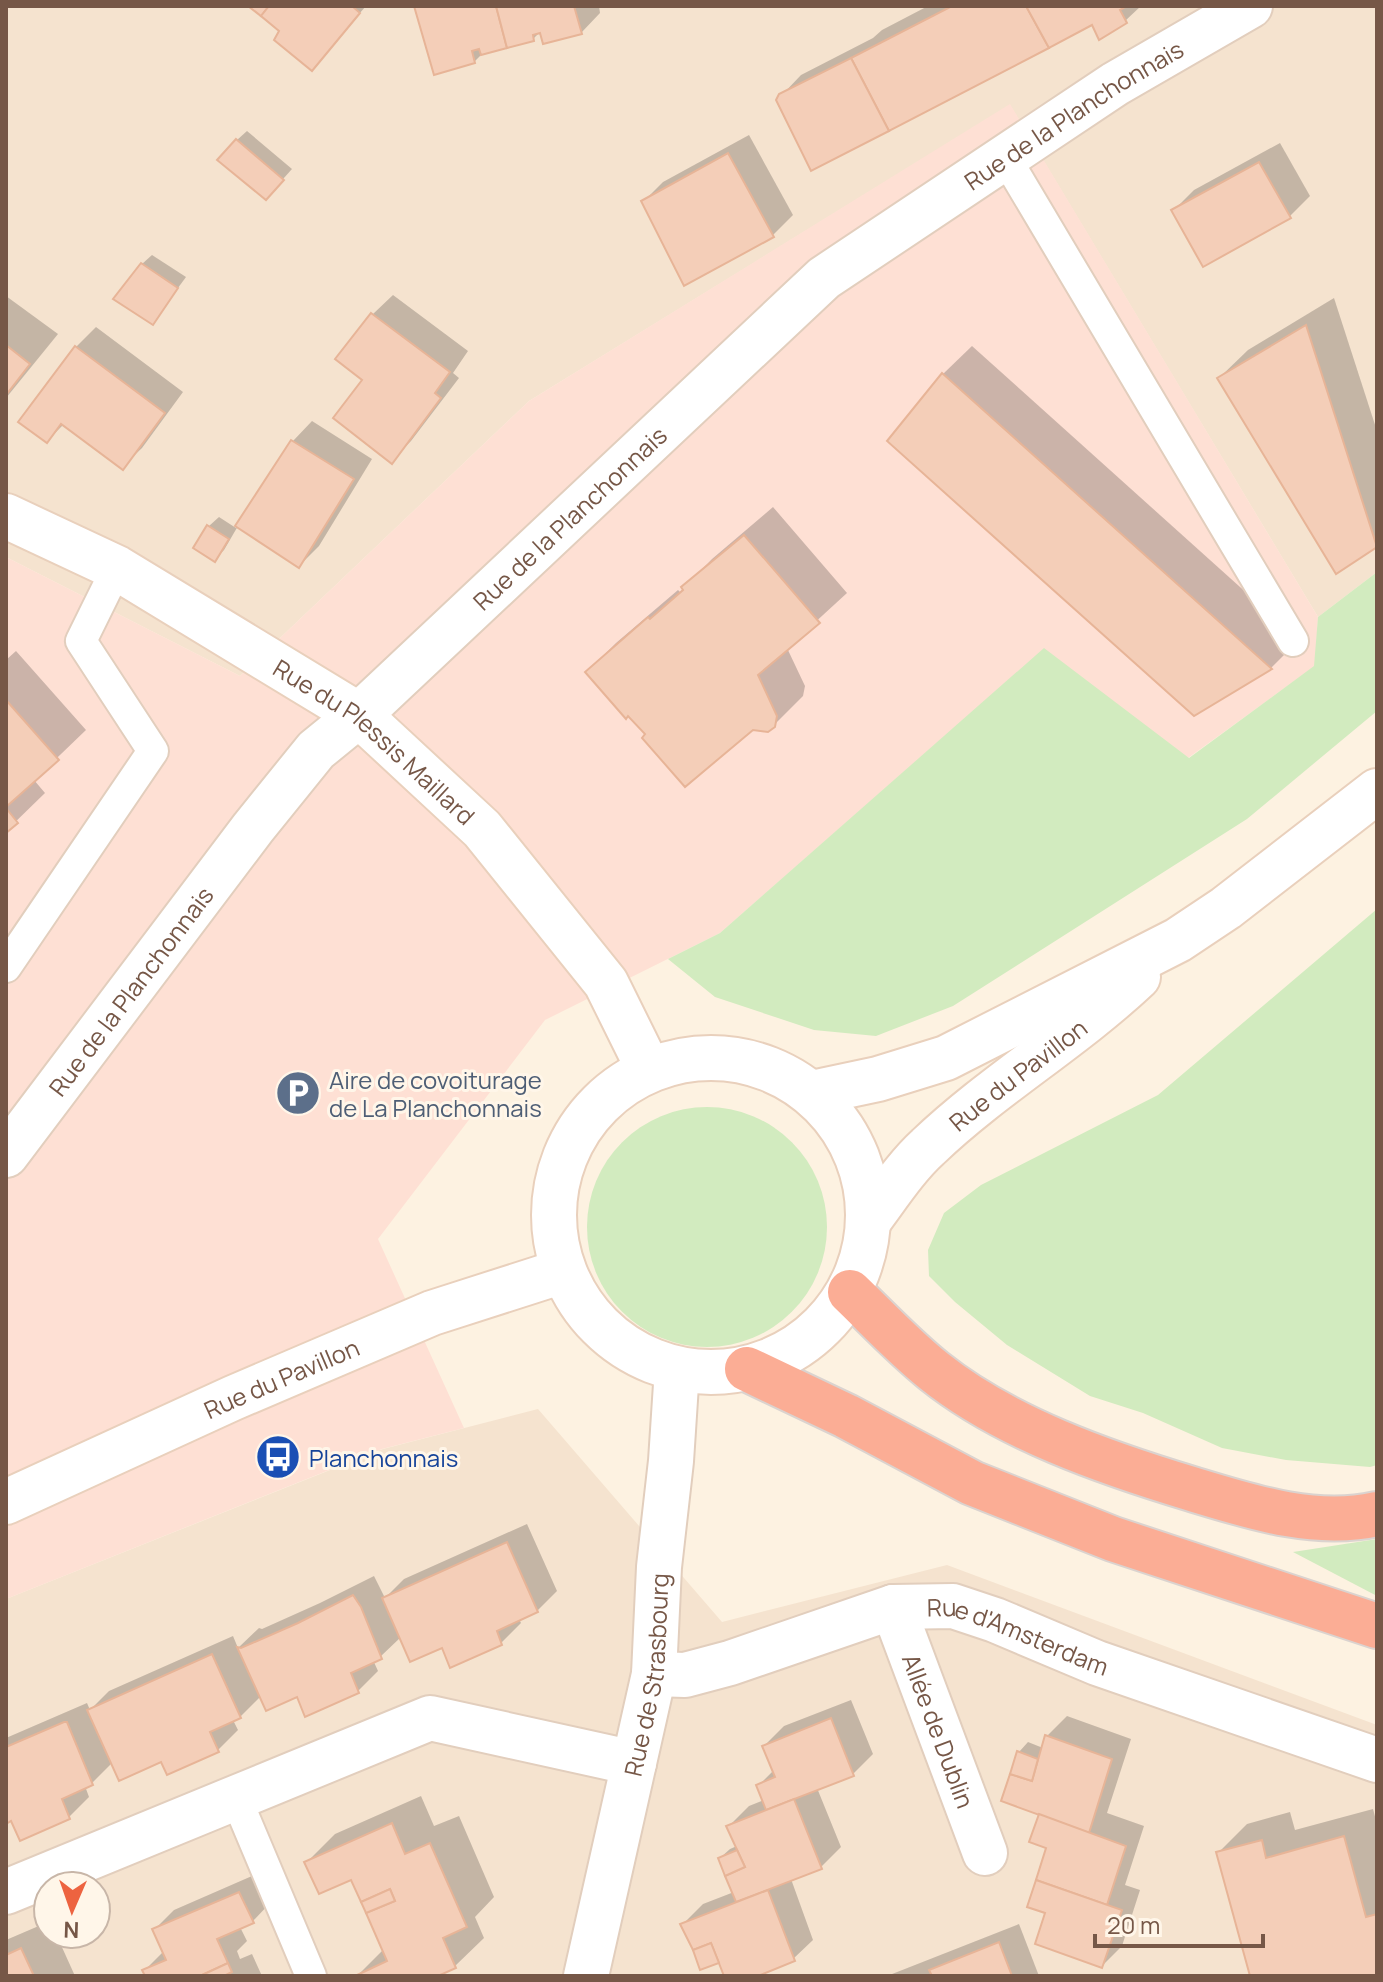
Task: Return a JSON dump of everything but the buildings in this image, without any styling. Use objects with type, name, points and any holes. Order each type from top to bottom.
[{"type":"highway","points":[[850,1292],[935,1372],[992,1408],[1065,1445],[1146,1475],[1259,1509],[1322,1519],[1377,1514]]},
{"type":"highway","points":[[747,1369],[846,1416],[972,1483],[1113,1539],[1377,1626]]},
{"type":"street","name":"Rue de la Planchonnais","points":[[6,1155],[253,828],[316,750],[359,715],[824,278],[1115,84],[1250,6]]},
{"type":"street","name":"Rue du Plessis Maillard","points":[[6,516],[117,568],[359,715],[482,829],[606,983],[649,1070]]},
{"type":"street","name":"Rue du Pavillon","points":[[812,1093],[878,1079],[946,1058],[1178,940],[1226,908],[1377,791]]},
{"type":"street","name":"Rue du Pavillon","points":[[870,1219],[925,1149],[1001,1084],[1106,1007],[1178,940]]},
{"type":"street","points":[[690,1059],[733,1059],[775,1070],[812,1093],[843,1129],[863,1171],[870,1219],[861,1269],[850,1292],[823,1327],[788,1354],[747,1369],[712,1373],[677,1369],[629,1350],[589,1316],[563,1271],[553,1224],[558,1176],[576,1131],[608,1095],[649,1070],[690,1059]]},
{"type":"street","name":"Rue du Pavillon","points":[[6,1502],[233,1398],[432,1313],[563,1271]]},
{"type":"street","name":"Rue de Strasbourg","points":[[586,1976],[654,1674],[659,1567],[677,1369]]},
{"type":"street","name":"Rue d'Amsterdam","points":[[654,1674],[685,1675],[730,1663],[893,1607],[932,1605],[967,1611],[1097,1663],[1377,1760]]},
{"type":"street","name":"Allée de Dublin","points":[[893,1607],[985,1853]]},
{"type":"street","points":[[6,1892],[430,1718],[634,1763]]},
{"type":"lane","points":[[1005,157],[1293,641]]},
{"type":"lane","points":[[6,967],[153,751],[81,641],[117,568]]},
{"type":"lane","points":[[236,1798],[311,1976]]},
{"type":"shaded area","points":[[6,6],[1377,6],[1377,572],[1318,617],[1010,105],[529,401],[240,676],[6,557]]},
{"type":"shaded area","points":[[1010,104],[1318,617],[1315,666],[1188,758],[1044,649],[720,933],[545,1020],[378,1239],[464,1428],[382,1449],[6,1599],[6,557],[240,676],[529,401]]},
{"type":"shaded area","points":[[538,1409],[722,1622],[947,1565],[1377,1725],[1377,1976],[6,1976],[6,1599],[383,1449]]},
{"type":"green space","points":[[1377,572],[1377,711],[1247,819],[953,1006],[876,1036],[814,1030],[715,997],[668,959],[720,933],[1044,648],[1189,758],[1314,666],[1318,617]]},
{"type":"green space","points":[[1377,909],[1377,1465],[1286,1460],[1222,1448],[1143,1413],[1090,1396],[1007,1345],[929,1276],[928,1250],[944,1213],[981,1185],[1158,1095]]},
{"type":"green space","points":[[707,1107],[753,1117],[792,1142],[817,1181],[827,1227],[817,1273],[792,1312],[753,1337],[707,1347],[661,1337],[622,1312],[597,1273],[587,1227],[597,1181],[622,1142],[661,1117]]},
{"type":"green space","points":[[1377,1539],[1377,1596],[1293,1552]]},
{"type":"place","name":"Aire de covoiturage de La Planchonnais","points":[[298,1093]]},
{"type":"place","name":"Planchonnais","points":[[278,1457]]}]
